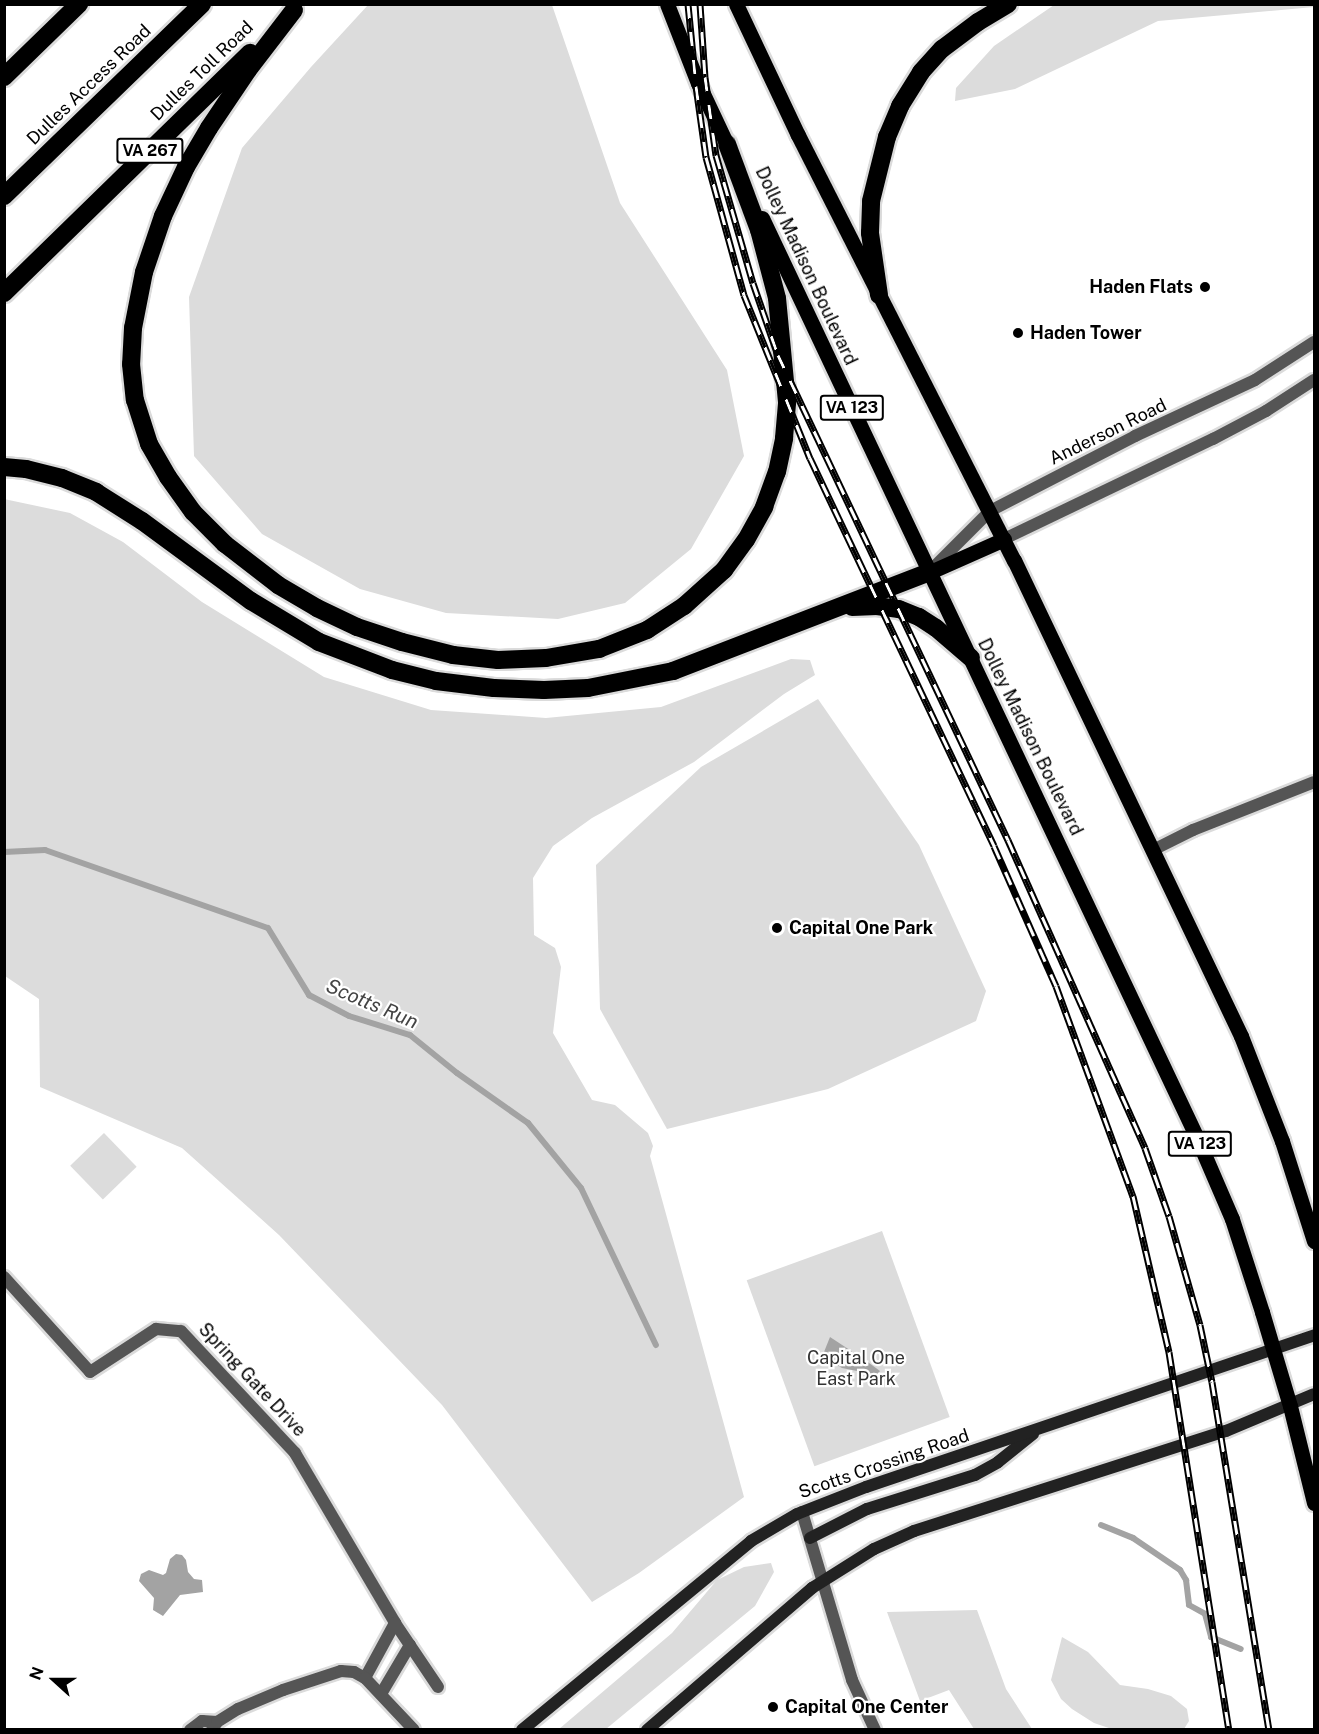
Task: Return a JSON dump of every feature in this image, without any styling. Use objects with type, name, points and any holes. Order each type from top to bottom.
[{"type":"highway","points":[[4,77],[79,4]]},
{"type":"highway","name":"Dulles Access Road","points":[[4,195],[202,4]]},
{"type":"highway","points":[[879,295],[870,233],[871,201],[887,137],[900,106],[921,72],[942,49],[978,22],[1008,4]]},
{"type":"highway","points":[[297,7],[258,57],[210,128],[186,167],[163,216],[144,272],[133,328],[131,364],[135,400],[149,444],[168,477],[193,512],[225,544],[278,585],[317,608],[357,627],[402,642],[453,655],[498,660],[546,658],[599,649],[647,630],[684,606],[724,570],[746,540],[764,507],[777,472],[784,438],[787,402],[777,298],[759,230],[728,144]]},
{"type":"highway","name":"Dulles Toll Road","points":[[4,292],[297,7]]},
{"type":"highway","points":[[4,467],[62,478],[96,492],[142,521],[250,601],[300,631],[371,662],[436,681],[494,688],[544,690],[610,684],[673,671],[930,572]]},
{"type":"highway","points":[[826,611],[877,606],[899,609],[936,628],[971,658]]},
{"type":"main road","name":"Dolley Madison Boulevard","points":[[667,4],[698,82],[1164,1063],[1232,1219],[1274,1350],[1314,1503]]},
{"type":"main road","points":[[736,4],[879,295],[1004,539],[1241,1036],[1282,1141],[1314,1241]]},
{"type":"main road","points":[[930,572],[1004,539]]},
{"type":"main road","name":"Scotts Crossing Road","points":[[522,1730],[751,1541],[802,1512],[866,1487],[1314,1335]]},
{"type":"main road","points":[[647,1730],[823,1579],[874,1549],[914,1531],[1216,1435],[1290,1406],[1314,1394]]},
{"type":"main road","points":[[810,1538],[867,1509],[975,1475],[998,1462],[1039,1430]]},
{"type":"street","name":"Anderson Road","points":[[930,572],[990,512],[1135,436],[1255,380],[1314,342]]},
{"type":"street","points":[[1004,539],[1222,434],[1266,411],[1314,380]]},
{"type":"street","points":[[1153,850],[1193,830],[1314,782]]},
{"type":"street","name":"Spring Gate Drive","points":[[4,1277],[90,1372],[156,1329],[182,1331],[295,1453],[395,1623],[438,1687]]},
{"type":"street","points":[[802,1512],[852,1680],[875,1730]]},
{"type":"street","points":[[366,1678],[395,1623]]},
{"type":"street","points":[[381,1694],[410,1645]]},
{"type":"street","points":[[190,1730],[202,1721],[214,1726],[238,1709],[324,1675],[354,1672],[366,1678],[414,1730]]},
{"type":"green space","points":[[1314,4],[1314,7],[1158,21],[1015,89],[955,101],[956,88],[994,46],[1054,5]]},
{"type":"green space","points":[[368,5],[552,5],[620,203],[727,370],[744,456],[691,549],[625,603],[558,619],[446,613],[360,589],[262,534],[194,456],[189,297],[242,148]]},
{"type":"green space","points":[[4,499],[70,513],[123,542],[202,602],[324,677],[431,710],[546,718],[661,707],[791,659],[810,660],[815,675],[784,694],[694,762],[592,818],[553,846],[533,878],[534,935],[555,948],[561,967],[553,1033],[592,1100],[615,1105],[648,1133],[653,1146],[650,1156],[744,1497],[639,1573],[592,1602],[442,1405],[279,1235],[182,1148],[40,1087],[39,999],[5,976]]},
{"type":"green space","name":"Capital One Park","points":[[818,699],[919,845],[986,991],[976,1021],[828,1089],[667,1129],[600,1009],[596,865],[701,767]]},
{"type":"green space","points":[[104,1133],[137,1167],[103,1199],[70,1166]]},
{"type":"green space","name":"Capital One East Park","points":[[882,1231],[950,1417],[814,1466],[747,1280]]},
{"type":"green space","points":[[771,1563],[774,1572],[755,1606],[606,1729],[559,1729],[672,1633],[717,1580],[744,1567]]},
{"type":"green space","points":[[977,1610],[1006,1689],[1032,1729],[974,1729],[949,1690],[920,1701],[887,1612]]},
{"type":"green space","points":[[1062,1637],[1088,1652],[1120,1685],[1148,1689],[1171,1696],[1187,1709],[1189,1721],[1184,1729],[1112,1729],[1094,1723],[1072,1709],[1061,1699],[1051,1680]]},
{"type":"shaded area","points":[[830,1337],[880,1371],[877,1375],[842,1368],[822,1357]]},
{"type":"shaded area","points":[[176,1554],[182,1555],[186,1560],[188,1572],[194,1579],[202,1580],[203,1592],[180,1595],[163,1616],[153,1610],[154,1598],[139,1581],[141,1574],[149,1570],[163,1575],[166,1573],[170,1559]]},
{"type":"waterway","name":"Scotts Run","points":[[4,852],[45,850],[268,928],[309,995],[349,1016],[410,1035],[457,1073],[528,1123],[581,1188],[656,1345]]},
{"type":"waterway","name":"Scotts Run","points":[[1101,1525],[1133,1538],[1180,1570],[1186,1580],[1189,1605],[1205,1614],[1211,1637],[1241,1649]]},
{"type":"railway","points":[[688,4],[706,157],[744,295],[810,458],[994,846],[1056,986],[1133,1196],[1169,1352],[1229,1730]]},
{"type":"railway","points":[[700,4],[705,77],[716,155],[753,283],[778,355],[1008,840],[1145,1148],[1169,1216],[1200,1325],[1212,1382],[1269,1730]]},
{"type":"place","name":"Haden Flats","points":[[1205,287]]},
{"type":"place","name":"Haden Tower","points":[[1018,333]]},
{"type":"place","name":"Capital One Park","points":[[777,928]]},
{"type":"place","name":"Capital One Center","points":[[773,1707]]}]
